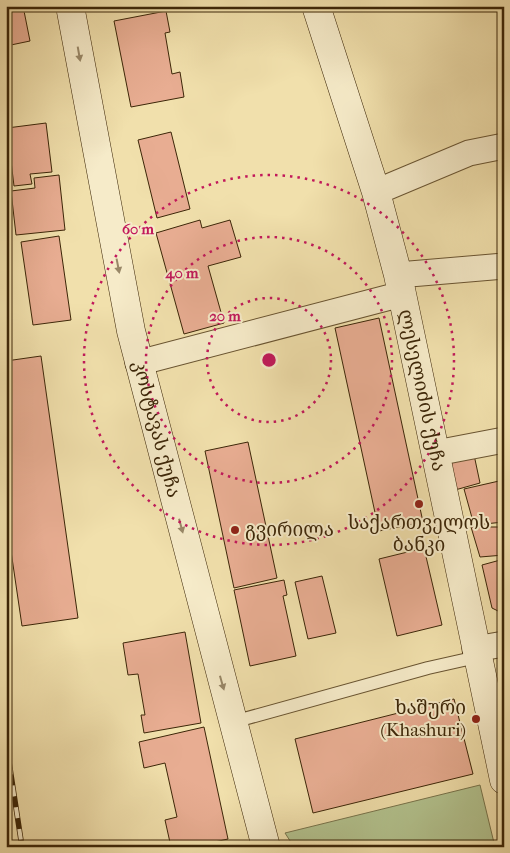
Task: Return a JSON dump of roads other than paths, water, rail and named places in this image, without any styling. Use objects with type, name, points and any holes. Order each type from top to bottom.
[{"type":"street","name":"კოსტავას ქუჩა","points":[[70,6],[138,363],[234,722],[262,846]]},
{"type":"street","name":"ლესელიძის ქუჩა","points":[[316,6],[376,192],[400,284],[504,780]]},
{"type":"street","points":[[376,192],[469,153],[504,146]]},
{"type":"street","points":[[138,363],[400,284],[504,266]]},
{"type":"street","points":[[436,453],[504,440]]},
{"type":"street","points":[[476,653],[504,644]]},
{"type":"lane","points":[[234,722],[476,653]]},
{"type":"railway","points":[[6,742],[22,847]]},
{"type":"place","name":"საქართველოს ბანკი","points":[[419,504]]},
{"type":"place","name":"გვირილა","points":[[235,530]]},
{"type":"place","name":"ხაშური (Khashuri)","points":[[476,719]]}]
